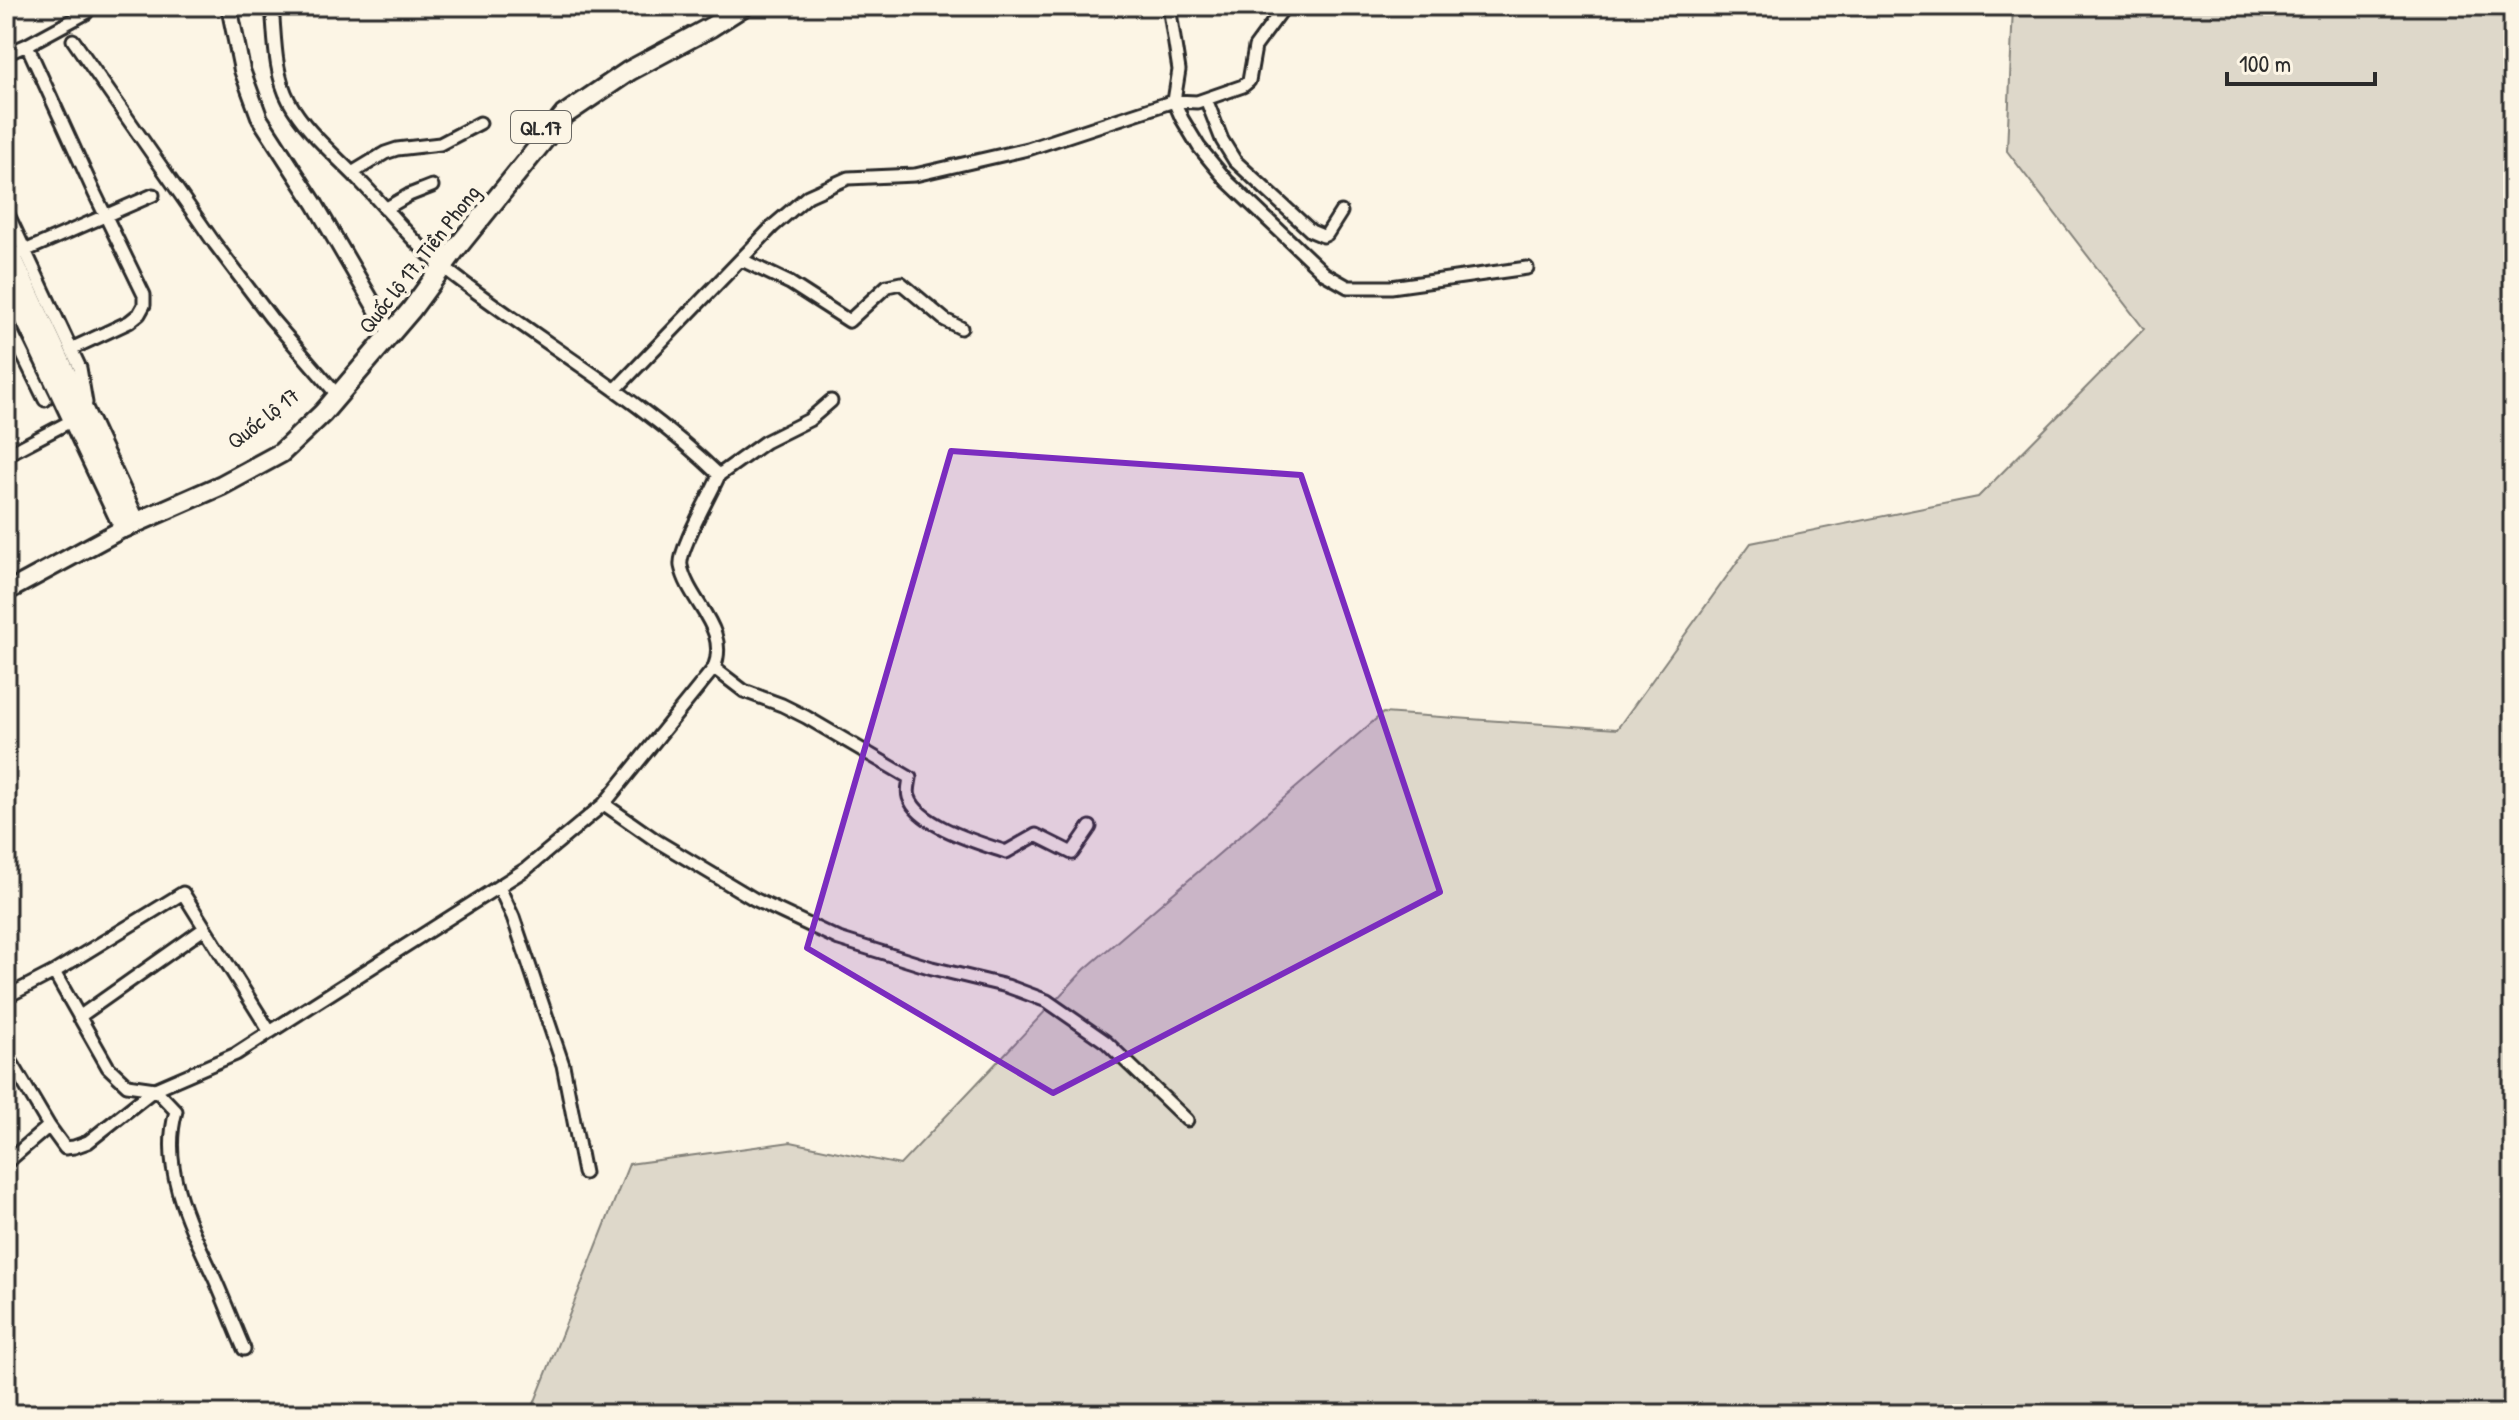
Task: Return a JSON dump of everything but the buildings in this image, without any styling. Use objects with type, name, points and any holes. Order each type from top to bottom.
[{"type":"highway","name":"QL.17","points":[[399,316],[518,154],[561,104],[629,60],[726,6]]},
{"type":"highway","name":"Quốc lộ 17, Tiền Phong","points":[[439,264],[564,115],[629,71],[744,6]]},
{"type":"highway","points":[[14,250],[82,422]]},
{"type":"highway","points":[[6,278],[82,422],[129,522]]},
{"type":"highway","name":"Quốc lộ 17","points":[[129,522],[241,467],[274,445],[307,417],[399,316]]},
{"type":"highway","name":"Quốc lộ 17, Tiền Phong","points":[[129,522],[222,485],[281,453],[323,413],[399,316]]},
{"type":"main road","points":[[6,583],[129,522]]},
{"type":"main road","points":[[6,592],[129,522]]},
{"type":"street","points":[[6,54],[86,13],[91,6]]},
{"type":"street","points":[[229,6],[242,70],[260,119],[315,204],[399,316]]},
{"type":"street","points":[[272,6],[275,50],[288,100],[305,124],[385,209],[439,264],[615,390],[719,475]]},
{"type":"street","points":[[1169,6],[1179,70],[1174,101],[1182,119],[1199,147],[1227,181],[1325,274],[1348,287],[1391,287],[1527,268]]},
{"type":"street","points":[[615,390],[773,226],[808,196],[848,178],[915,175],[1028,149],[1174,101],[1197,102],[1243,86],[1249,81],[1255,47],[1285,6]]},
{"type":"street","points":[[73,40],[215,244],[271,318],[333,390]]},
{"type":"street","points":[[27,45],[144,295],[144,305],[129,322],[71,349]]},
{"type":"street","points":[[1206,99],[1222,140],[1235,161],[1311,231],[1323,236],[1327,234],[1341,212]]},
{"type":"street","points":[[352,173],[385,153],[440,144],[480,123]]},
{"type":"street","points":[[385,209],[432,186]]},
{"type":"street","points":[[14,250],[153,195]]},
{"type":"street","points":[[6,210],[14,250],[80,368],[82,422],[6,455]]},
{"type":"street","points":[[742,260],[790,283],[849,321],[887,286],[901,283],[945,320],[961,328]]},
{"type":"street","points":[[6,321],[45,400]]},
{"type":"street","points":[[6,1053],[49,1126],[65,1148],[74,1147],[88,1142],[155,1089],[236,1054],[526,869],[604,804],[714,668],[719,655],[718,637],[680,564],[684,543],[705,508],[719,475],[765,442],[809,420],[831,401]]},
{"type":"street","points":[[714,668],[744,691],[794,711],[910,778],[907,794],[913,806],[930,821],[961,837],[1006,852],[1036,835],[1072,853],[1090,827]]},
{"type":"street","points":[[604,804],[657,841],[754,899],[839,939],[932,968],[1007,986],[1047,1001],[1106,1042],[1187,1120]]},
{"type":"street","points":[[499,887],[513,917],[563,1065],[584,1173]]},
{"type":"street","points":[[6,997],[54,972],[183,893],[270,1032]]},
{"type":"street","points":[[79,1017],[205,928]]},
{"type":"street","points":[[54,972],[108,1067],[127,1085],[155,1089],[176,1111],[170,1152],[182,1204],[244,1349]]},
{"type":"street","points":[[6,1163],[49,1126]]},
{"type":"highlighted area","points":[[951,451],[1301,475],[1440,892],[1053,1093],[807,948]]},
{"type":"shaded area","points":[[2013,6],[2513,6],[2513,1414],[530,1414],[629,1164],[791,1142],[900,1165],[1085,969],[1383,713],[1617,729],[1751,543],[1978,497],[2144,329],[2007,151]]}]
